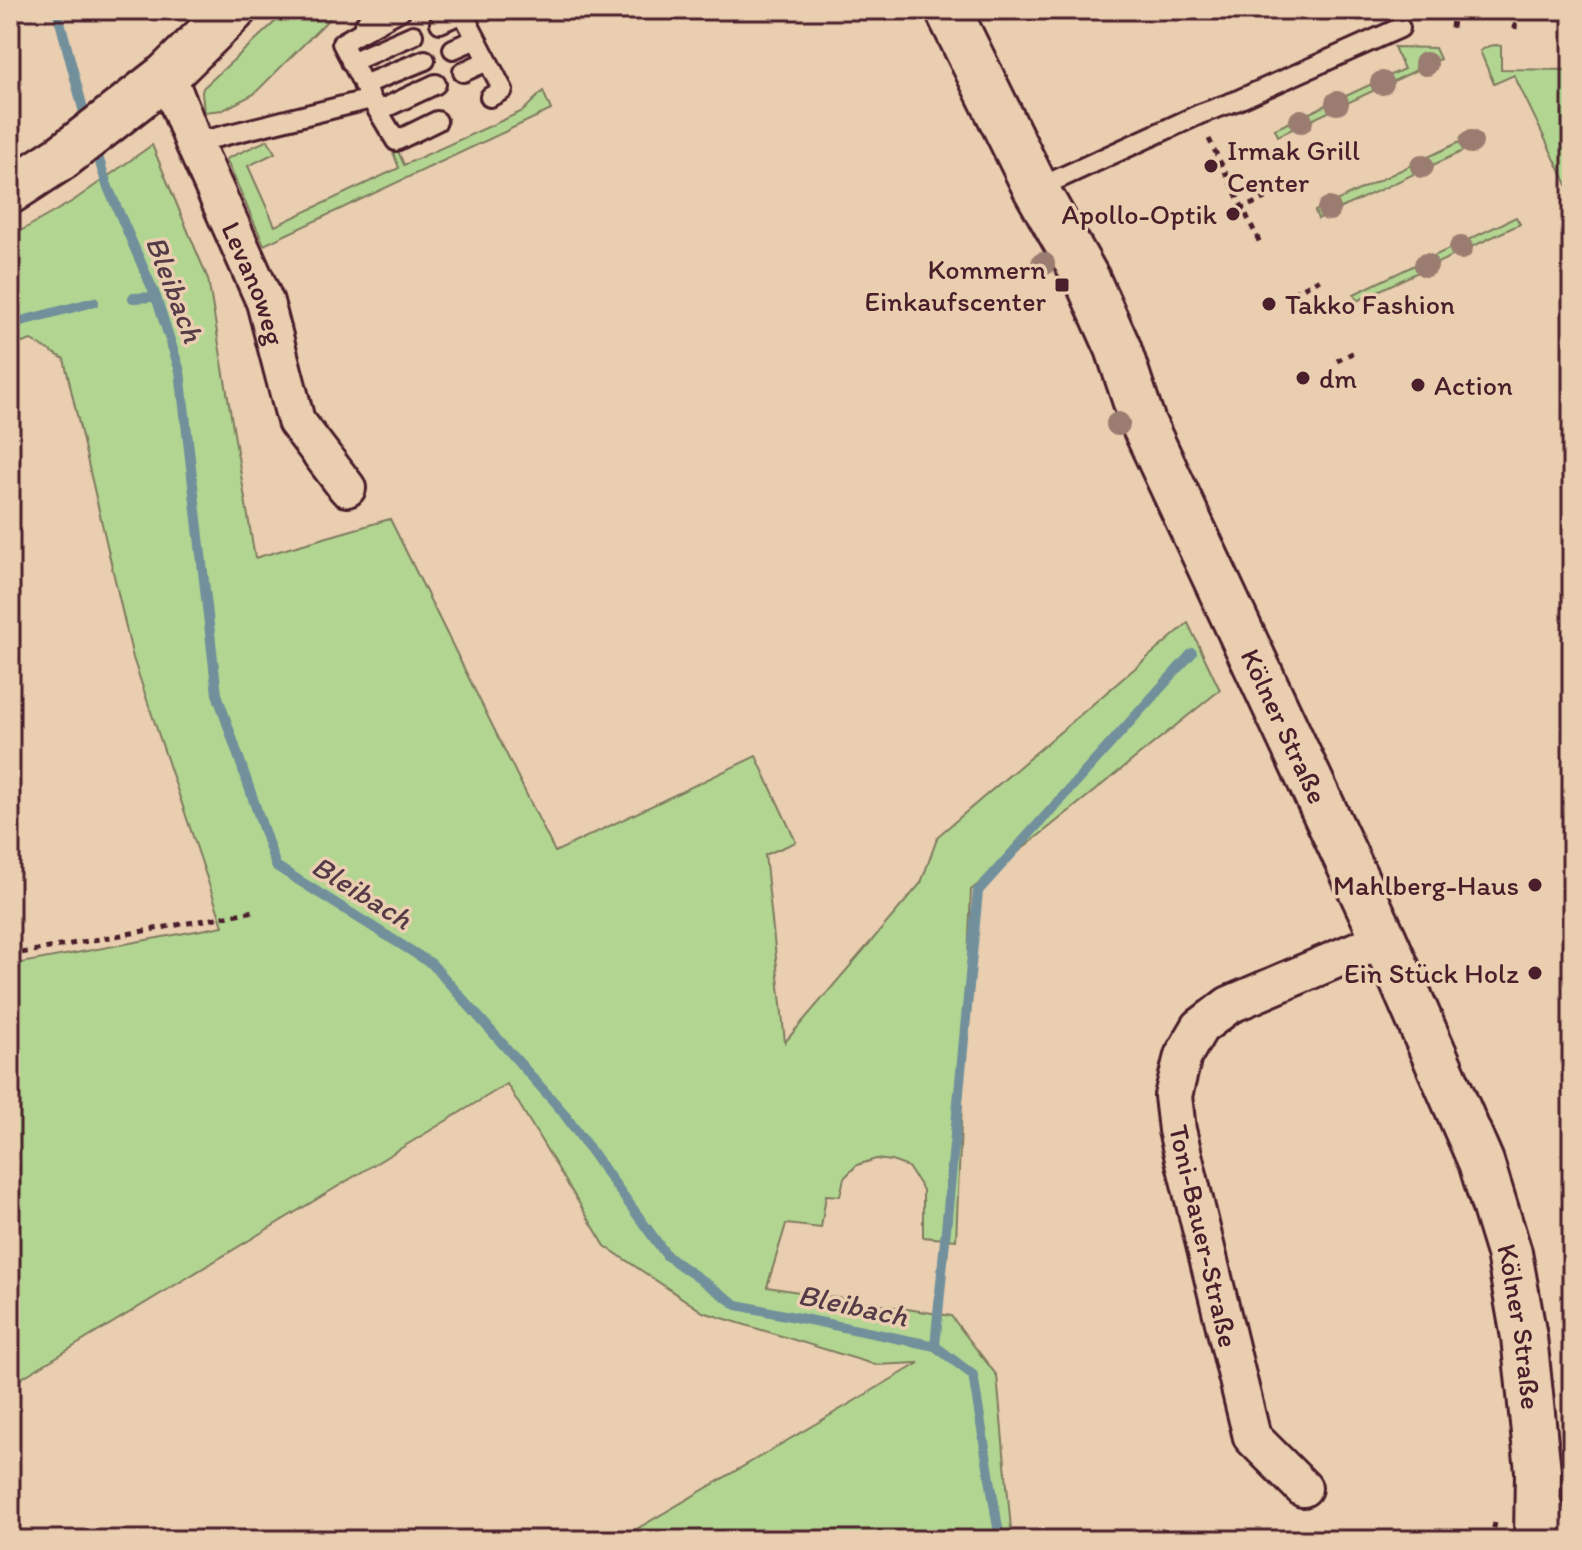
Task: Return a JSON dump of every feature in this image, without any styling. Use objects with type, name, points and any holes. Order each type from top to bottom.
[{"type":"street","points":[[10,191],[62,157],[167,75],[233,10]]},
{"type":"street","name":"Kölner Straße","points":[[948,10],[1036,189],[1089,283],[1118,348],[1143,423],[1384,939],[1481,1162],[1509,1253],[1524,1337],[1538,1471],[1537,1540]]},
{"type":"street","name":"Levanoweg","points":[[167,75],[265,302],[296,421],[347,488]]},
{"type":"street","name":"Toni-Bauer-Straße","points":[[1303,1488],[1252,1437],[1177,1130],[1173,1096],[1183,1056],[1200,1027],[1229,1005],[1384,939]]},
{"type":"lane","points":[[361,32],[373,10]]},
{"type":"lane","points":[[401,10],[342,43],[396,141],[437,121]]},
{"type":"lane","points":[[440,23],[462,11],[503,90],[490,97]]},
{"type":"lane","points":[[1036,189],[1400,28]]},
{"type":"lane","points":[[351,62],[413,35]]},
{"type":"lane","points":[[453,49],[476,39]]},
{"type":"lane","points":[[371,98],[425,60]]},
{"type":"lane","points":[[463,72],[487,61]]},
{"type":"lane","points":[[194,143],[436,84]]},
{"type":"lane","name":"Kölner Straße","points":[[1538,1471],[1568,1540]]},
{"type":"path","points":[[1452,28],[1454,10]]},
{"type":"path","points":[[1515,29],[1516,10]]},
{"type":"path","points":[[1207,134],[1227,181],[1261,245]]},
{"type":"path","points":[[1241,209],[1280,191]]},
{"type":"path","points":[[1293,293],[1322,278]]},
{"type":"path","points":[[1337,361],[1356,351]]},
{"type":"path","points":[[10,955],[255,911]]},
{"type":"green space","points":[[288,10],[338,10],[254,94],[223,110],[204,112],[203,88]]},
{"type":"green space","points":[[1501,46],[1501,69],[1572,70],[1572,195],[1514,75],[1494,84],[1480,51]]},
{"type":"green space","points":[[1394,47],[1435,48],[1440,59],[1278,136],[1275,129],[1404,69]]},
{"type":"green space","points":[[543,91],[551,110],[264,245],[226,159],[268,140],[275,153],[248,166],[275,226],[399,168],[394,150],[398,151],[404,165],[523,111]]},
{"type":"green space","points":[[1476,134],[1480,143],[1318,219],[1315,211]]},
{"type":"green space","points":[[152,145],[208,279],[255,558],[390,519],[555,852],[756,756],[796,842],[765,855],[785,1042],[921,883],[938,836],[1188,623],[1220,690],[971,890],[956,1240],[923,1237],[923,1190],[908,1167],[876,1159],[857,1165],[844,1178],[840,1196],[826,1195],[821,1228],[786,1224],[767,1287],[951,1316],[997,1376],[1012,1540],[618,1540],[919,1363],[876,1365],[703,1312],[605,1246],[507,1084],[10,1385],[10,965],[223,926],[133,658],[64,359],[31,340],[10,347],[10,237],[73,201]]},
{"type":"green space","points":[[1516,217],[1520,224],[1357,301],[1354,294]]},
{"type":"waterway","name":"Bleibach","points":[[57,10],[87,124]]},
{"type":"waterway","name":"Bleibach","points":[[95,147],[107,185],[156,297],[180,371],[217,694],[276,866],[432,964],[562,1111],[667,1256],[737,1305],[935,1346],[973,1375],[1000,1540]]},
{"type":"waterway","points":[[133,298],[156,297]]},
{"type":"waterway","points":[[10,324],[94,302]]},
{"type":"waterway","points":[[935,1346],[978,891],[1192,653]]},
{"type":"place","name":"Irmak Grill Center","points":[[1211,166]]},
{"type":"place","name":"Apollo-Optik","points":[[1233,214]]},
{"type":"place","name":"Kommern Einkaufscenter","points":[[1062,285]]},
{"type":"place","name":"Takko Fashion","points":[[1269,304]]},
{"type":"place","name":"dm","points":[[1303,378]]},
{"type":"place","name":"Action","points":[[1418,385]]},
{"type":"place","name":"Mahlberg-Haus","points":[[1535,885]]},
{"type":"place","name":"Ein Stück Holz","points":[[1535,973]]}]
